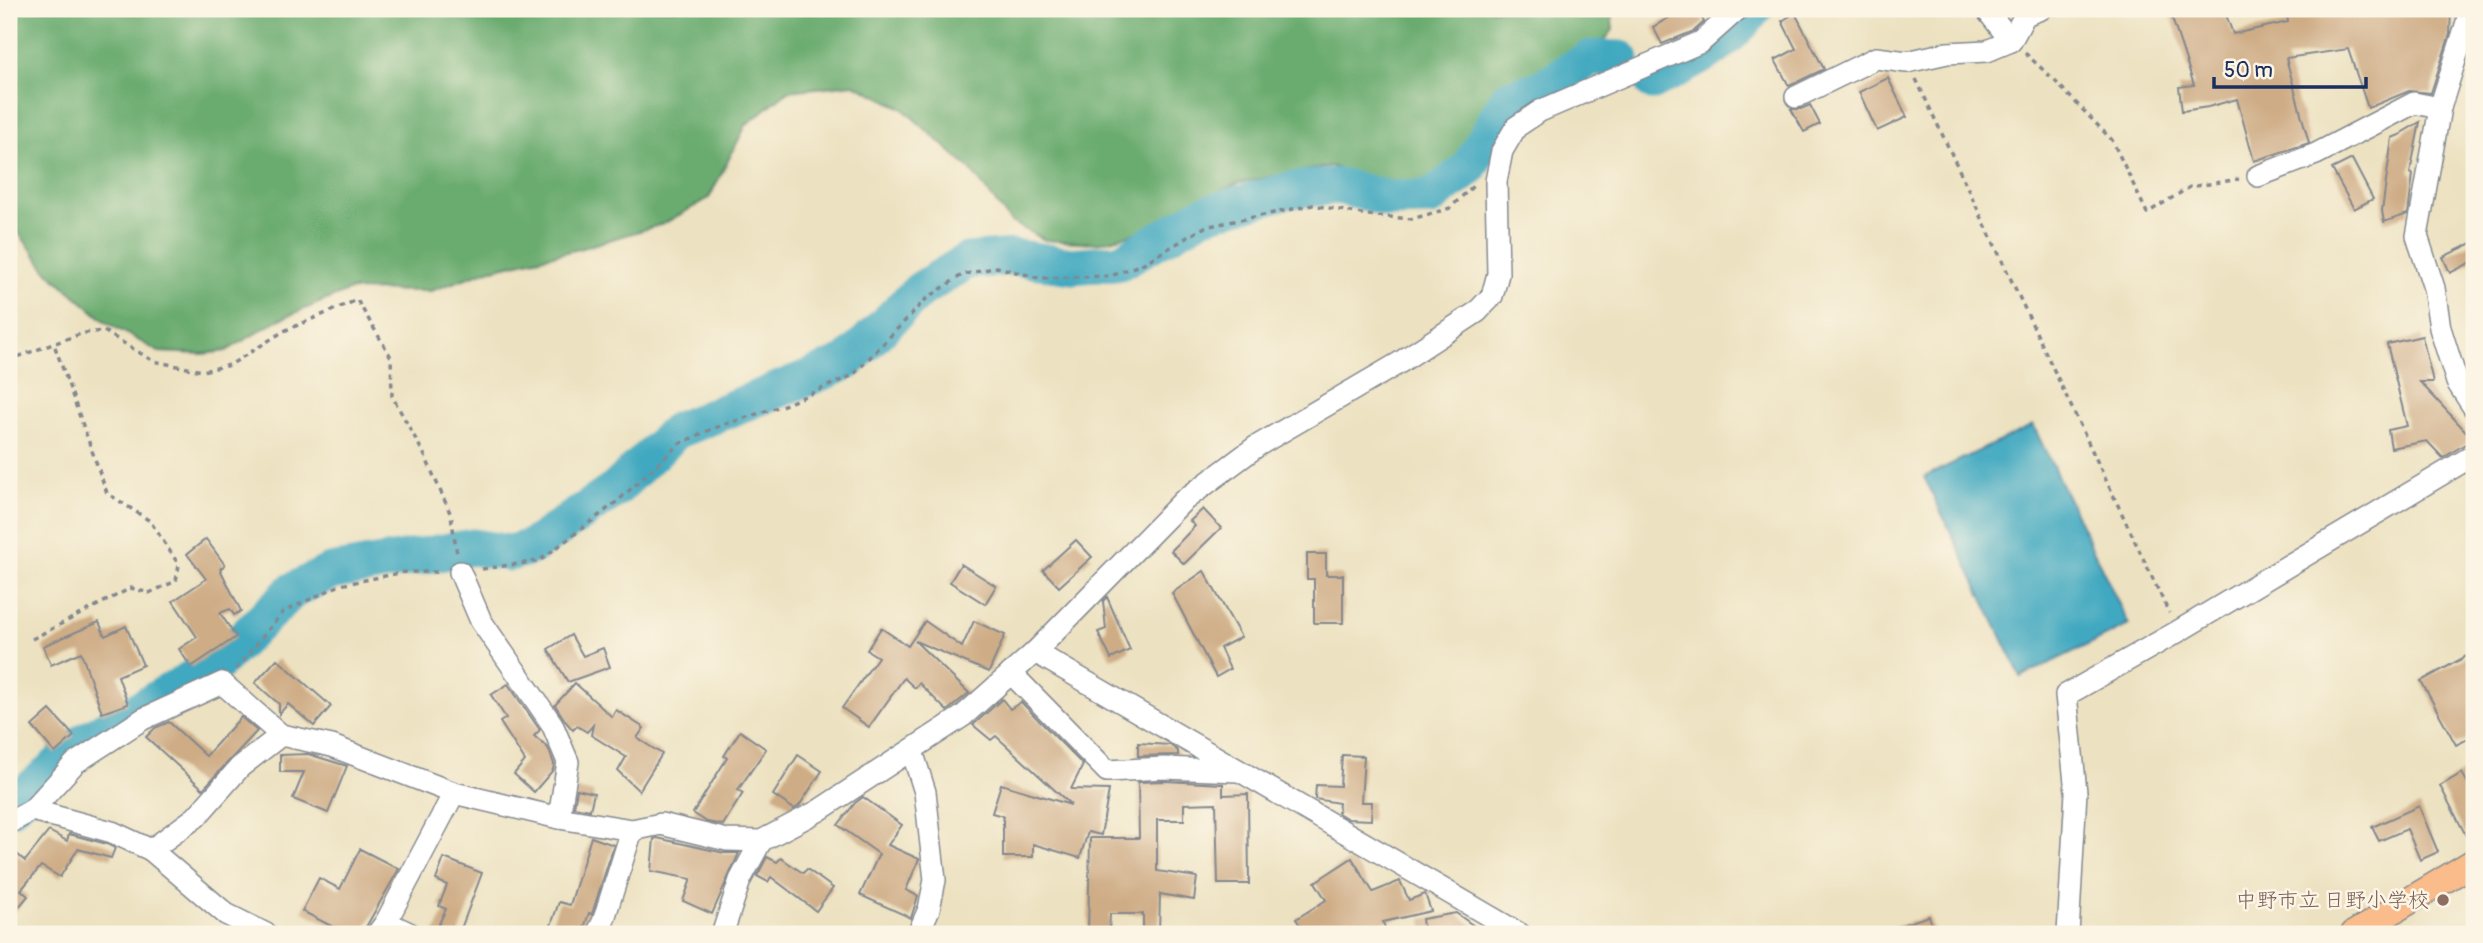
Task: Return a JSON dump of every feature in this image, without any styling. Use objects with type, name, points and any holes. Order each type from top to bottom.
[{"type":"main road","points":[[2354,934],[2474,862]]},
{"type":"street","points":[[9,823],[32,810],[75,763],[143,719],[222,682],[281,735],[332,746],[454,793],[559,818],[632,830],[661,824],[727,840],[761,841],[818,811],[963,716],[1035,652],[1182,501],[1256,446],[1399,363],[1477,312],[1492,296],[1498,274],[1496,181],[1502,151],[1516,127],[1540,111],[1701,42],[1738,9]]},
{"type":"street","points":[[1986,9],[2011,41]]},
{"type":"street","points":[[1796,97],[1876,58],[1907,62],[1947,53],[1987,51],[2011,41],[2025,15],[2041,9]]},
{"type":"street","points":[[2466,9],[2468,19],[2440,108],[2417,236],[2434,288],[2440,328],[2457,382],[2474,408]]},
{"type":"street","points":[[2259,176],[2315,154],[2414,103],[2440,108]]},
{"type":"street","points":[[2068,934],[2076,792],[2066,695],[2474,455]]},
{"type":"street","points":[[460,572],[481,621],[552,724],[568,762],[559,818]]},
{"type":"street","points":[[1035,652],[1520,934]]},
{"type":"street","points":[[1011,673],[1107,771],[1164,768],[1240,771]]},
{"type":"street","points":[[151,850],[196,817],[240,767],[281,735]]},
{"type":"street","points":[[912,751],[925,792],[935,880],[929,909],[918,934]]},
{"type":"street","points":[[411,934],[381,928],[454,793]]},
{"type":"street","points":[[32,810],[112,832],[151,850],[226,914],[266,934]]},
{"type":"street","points":[[597,934],[632,830]]},
{"type":"street","points":[[726,934],[723,932],[740,880],[761,841]]},
{"type":"path","points":[[2011,41],[2053,79],[2112,140],[2147,213],[2190,187],[2259,176]]},
{"type":"path","points":[[1907,62],[2177,632]]},
{"type":"path","points":[[222,682],[244,662],[262,636],[284,612],[341,585],[405,572],[460,572],[539,561],[620,500],[679,444],[714,428],[787,404],[853,375],[926,299],[962,275],[997,267],[1039,278],[1111,276],[1142,264],[1205,227],[1313,205],[1367,215],[1412,219],[1450,208],[1475,184],[1496,181]]},
{"type":"path","points":[[9,360],[83,332],[104,331],[153,361],[202,370],[230,365],[284,331],[357,300],[391,357],[392,396],[425,456],[451,515],[455,541]]},
{"type":"path","points":[[32,639],[131,588],[149,593],[176,582],[178,565],[150,521],[107,493],[54,344]]},
{"type":"green space","points":[[9,9],[1611,9],[1613,30],[1597,49],[1557,64],[1534,77],[1504,86],[1455,161],[1429,186],[1392,186],[1331,166],[1239,183],[1177,210],[1136,233],[1098,243],[1045,240],[1011,222],[970,169],[902,108],[854,84],[788,91],[746,125],[709,198],[663,224],[575,250],[488,270],[431,291],[350,290],[278,320],[226,351],[202,354],[159,352],[106,322],[48,272],[9,220]]},
{"type":"water","points":[[2033,425],[2129,625],[2021,677],[1924,477]]},
{"type":"building","points":[[1684,9],[1697,9],[1704,22],[1694,31],[1662,44],[1653,27]]},
{"type":"building","points":[[2169,9],[2224,9],[2233,34],[2288,22],[2286,9],[2451,9],[2450,34],[2431,93],[2409,91],[2368,108],[2348,49],[2286,58],[2309,143],[2254,161],[2237,99],[2182,111],[2179,87],[2194,85]]},
{"type":"building","points":[[1795,13],[1824,69],[1789,86],[1775,60],[1796,49],[1782,21]]},
{"type":"building","points":[[1888,78],[1907,117],[1877,131],[1859,92]]},
{"type":"building","points":[[1810,105],[1820,124],[1804,132],[1791,109]]},
{"type":"building","points":[[2420,122],[2410,173],[2413,174],[2408,214],[2384,222],[2382,211],[2392,138]]},
{"type":"building","points":[[2352,159],[2373,199],[2354,209],[2332,169]]},
{"type":"building","points":[[2474,242],[2474,261],[2450,273],[2443,257]]},
{"type":"building","points":[[2422,336],[2433,382],[2420,382],[2473,439],[2443,458],[2427,441],[2391,448],[2388,430],[2407,426],[2387,344]]},
{"type":"building","points":[[1203,509],[1221,528],[1184,564],[1171,551],[1195,526],[1190,521]]},
{"type":"building","points":[[206,539],[225,565],[220,569],[241,611],[234,615],[230,609],[220,613],[236,637],[191,667],[179,649],[197,637],[173,601],[206,579],[187,554]]},
{"type":"building","points":[[1076,540],[1092,557],[1059,587],[1043,570]]},
{"type":"building","points":[[1307,554],[1326,554],[1326,575],[1343,575],[1343,623],[1314,623],[1314,579],[1307,579]]},
{"type":"building","points":[[961,564],[996,586],[985,604],[950,582]]},
{"type":"building","points":[[1204,571],[1241,637],[1220,648],[1230,669],[1216,677],[1172,593]]},
{"type":"building","points":[[1107,597],[1130,650],[1111,659],[1098,632],[1106,629],[1103,601]]},
{"type":"building","points":[[925,621],[962,647],[974,621],[1005,635],[989,672],[915,641],[969,693],[947,711],[919,683],[915,688],[904,678],[869,727],[842,708],[878,657],[867,650],[881,628],[908,646]]},
{"type":"building","points":[[99,622],[105,636],[126,626],[143,665],[118,676],[128,704],[102,713],[81,652],[51,665],[43,646]]},
{"type":"building","points":[[571,635],[583,656],[603,648],[610,667],[568,682],[548,649]]},
{"type":"building","points":[[2474,652],[2474,736],[2456,745],[2421,681]]},
{"type":"building","points":[[277,659],[331,706],[314,726],[288,704],[279,714],[279,704],[255,683]]},
{"type":"building","points":[[575,683],[612,717],[616,710],[644,728],[637,738],[662,754],[639,791],[618,771],[626,757],[591,735],[593,725],[587,732],[577,726],[573,730],[555,705]]},
{"type":"building","points":[[508,684],[540,730],[534,736],[548,748],[554,764],[553,770],[534,792],[514,774],[525,761],[500,722],[506,718],[491,695]]},
{"type":"building","points":[[1002,699],[1010,709],[1021,702],[1083,765],[1071,789],[1109,790],[1101,835],[1088,832],[1080,858],[1033,844],[1033,857],[1003,857],[1003,816],[992,813],[1001,784],[1071,805],[996,736],[991,740],[973,725]]},
{"type":"building","points":[[50,710],[74,736],[55,753],[32,726]]},
{"type":"building","points":[[241,717],[257,731],[203,789],[146,737],[155,728],[169,722],[206,756]]},
{"type":"building","points":[[740,731],[766,749],[738,790],[743,793],[723,825],[707,822],[693,813],[727,758],[724,756]]},
{"type":"building","points":[[1138,743],[1170,745],[1178,751],[1178,755],[1138,756]]},
{"type":"building","points":[[308,754],[347,766],[328,813],[293,799],[304,772],[280,772],[280,755]]},
{"type":"building","points":[[798,755],[822,771],[799,806],[794,809],[773,795]]},
{"type":"building","points":[[1342,755],[1364,756],[1361,802],[1372,802],[1371,820],[1348,819],[1338,813],[1339,803],[1315,799],[1316,785],[1340,786]]},
{"type":"building","points":[[2462,773],[2474,794],[2472,847],[2440,786]]},
{"type":"building","points":[[1138,782],[1223,784],[1223,795],[1248,794],[1249,884],[1218,884],[1216,803],[1184,804],[1184,820],[1157,820],[1157,871],[1197,877],[1194,900],[1160,894],[1159,934],[1143,934],[1143,914],[1110,914],[1109,934],[1088,934],[1090,838],[1139,838]]},
{"type":"building","points":[[577,789],[594,793],[590,810],[574,807]]},
{"type":"building","points":[[863,797],[902,825],[888,845],[919,859],[906,890],[918,896],[911,918],[860,895],[879,854],[838,825]]},
{"type":"building","points":[[2419,806],[2438,852],[2420,860],[2407,829],[2379,841],[2372,827]]},
{"type":"building","points":[[49,831],[67,841],[69,834],[115,848],[111,858],[78,849],[60,877],[41,866],[21,890],[28,896],[9,919],[9,847],[25,861]]},
{"type":"building","points":[[591,837],[614,845],[592,914],[589,913],[582,934],[548,934],[559,902],[570,905]]},
{"type":"building","points":[[654,839],[724,853],[739,853],[712,914],[683,901],[691,879],[651,871]]},
{"type":"building","points":[[360,849],[399,869],[364,934],[337,934],[339,930],[302,911],[319,878],[340,889]]},
{"type":"building","points":[[767,857],[777,862],[781,858],[803,873],[807,869],[833,888],[816,911],[771,877],[768,882],[757,876]]},
{"type":"building","points":[[444,858],[482,873],[459,934],[434,934],[446,909],[439,906],[447,885],[436,880]]},
{"type":"building","points":[[1352,858],[1373,892],[1400,881],[1409,900],[1425,894],[1431,911],[1383,922],[1387,934],[1306,934],[1296,919],[1326,900],[1315,882]]},
{"type":"building","points":[[1456,913],[1485,934],[1424,934],[1422,919]]},
{"type":"building","points":[[1929,916],[1935,934],[1883,934],[1883,931]]},
{"type":"waterway","points":[[1653,82],[1695,60],[1720,43],[1754,9]]},
{"type":"waterway","points":[[9,808],[85,741],[218,663],[292,591],[330,572],[473,547],[509,553],[531,547],[616,489],[676,431],[847,362],[920,290],[967,261],[1013,257],[1072,266],[1120,262],[1204,214],[1290,190],[1339,186],[1389,199],[1430,198],[1468,169],[1508,98],[1539,89],[1591,58],[1621,59]]},
{"type":"place","name":"中野市立 日野小学校","points":[[2443,900]]}]
